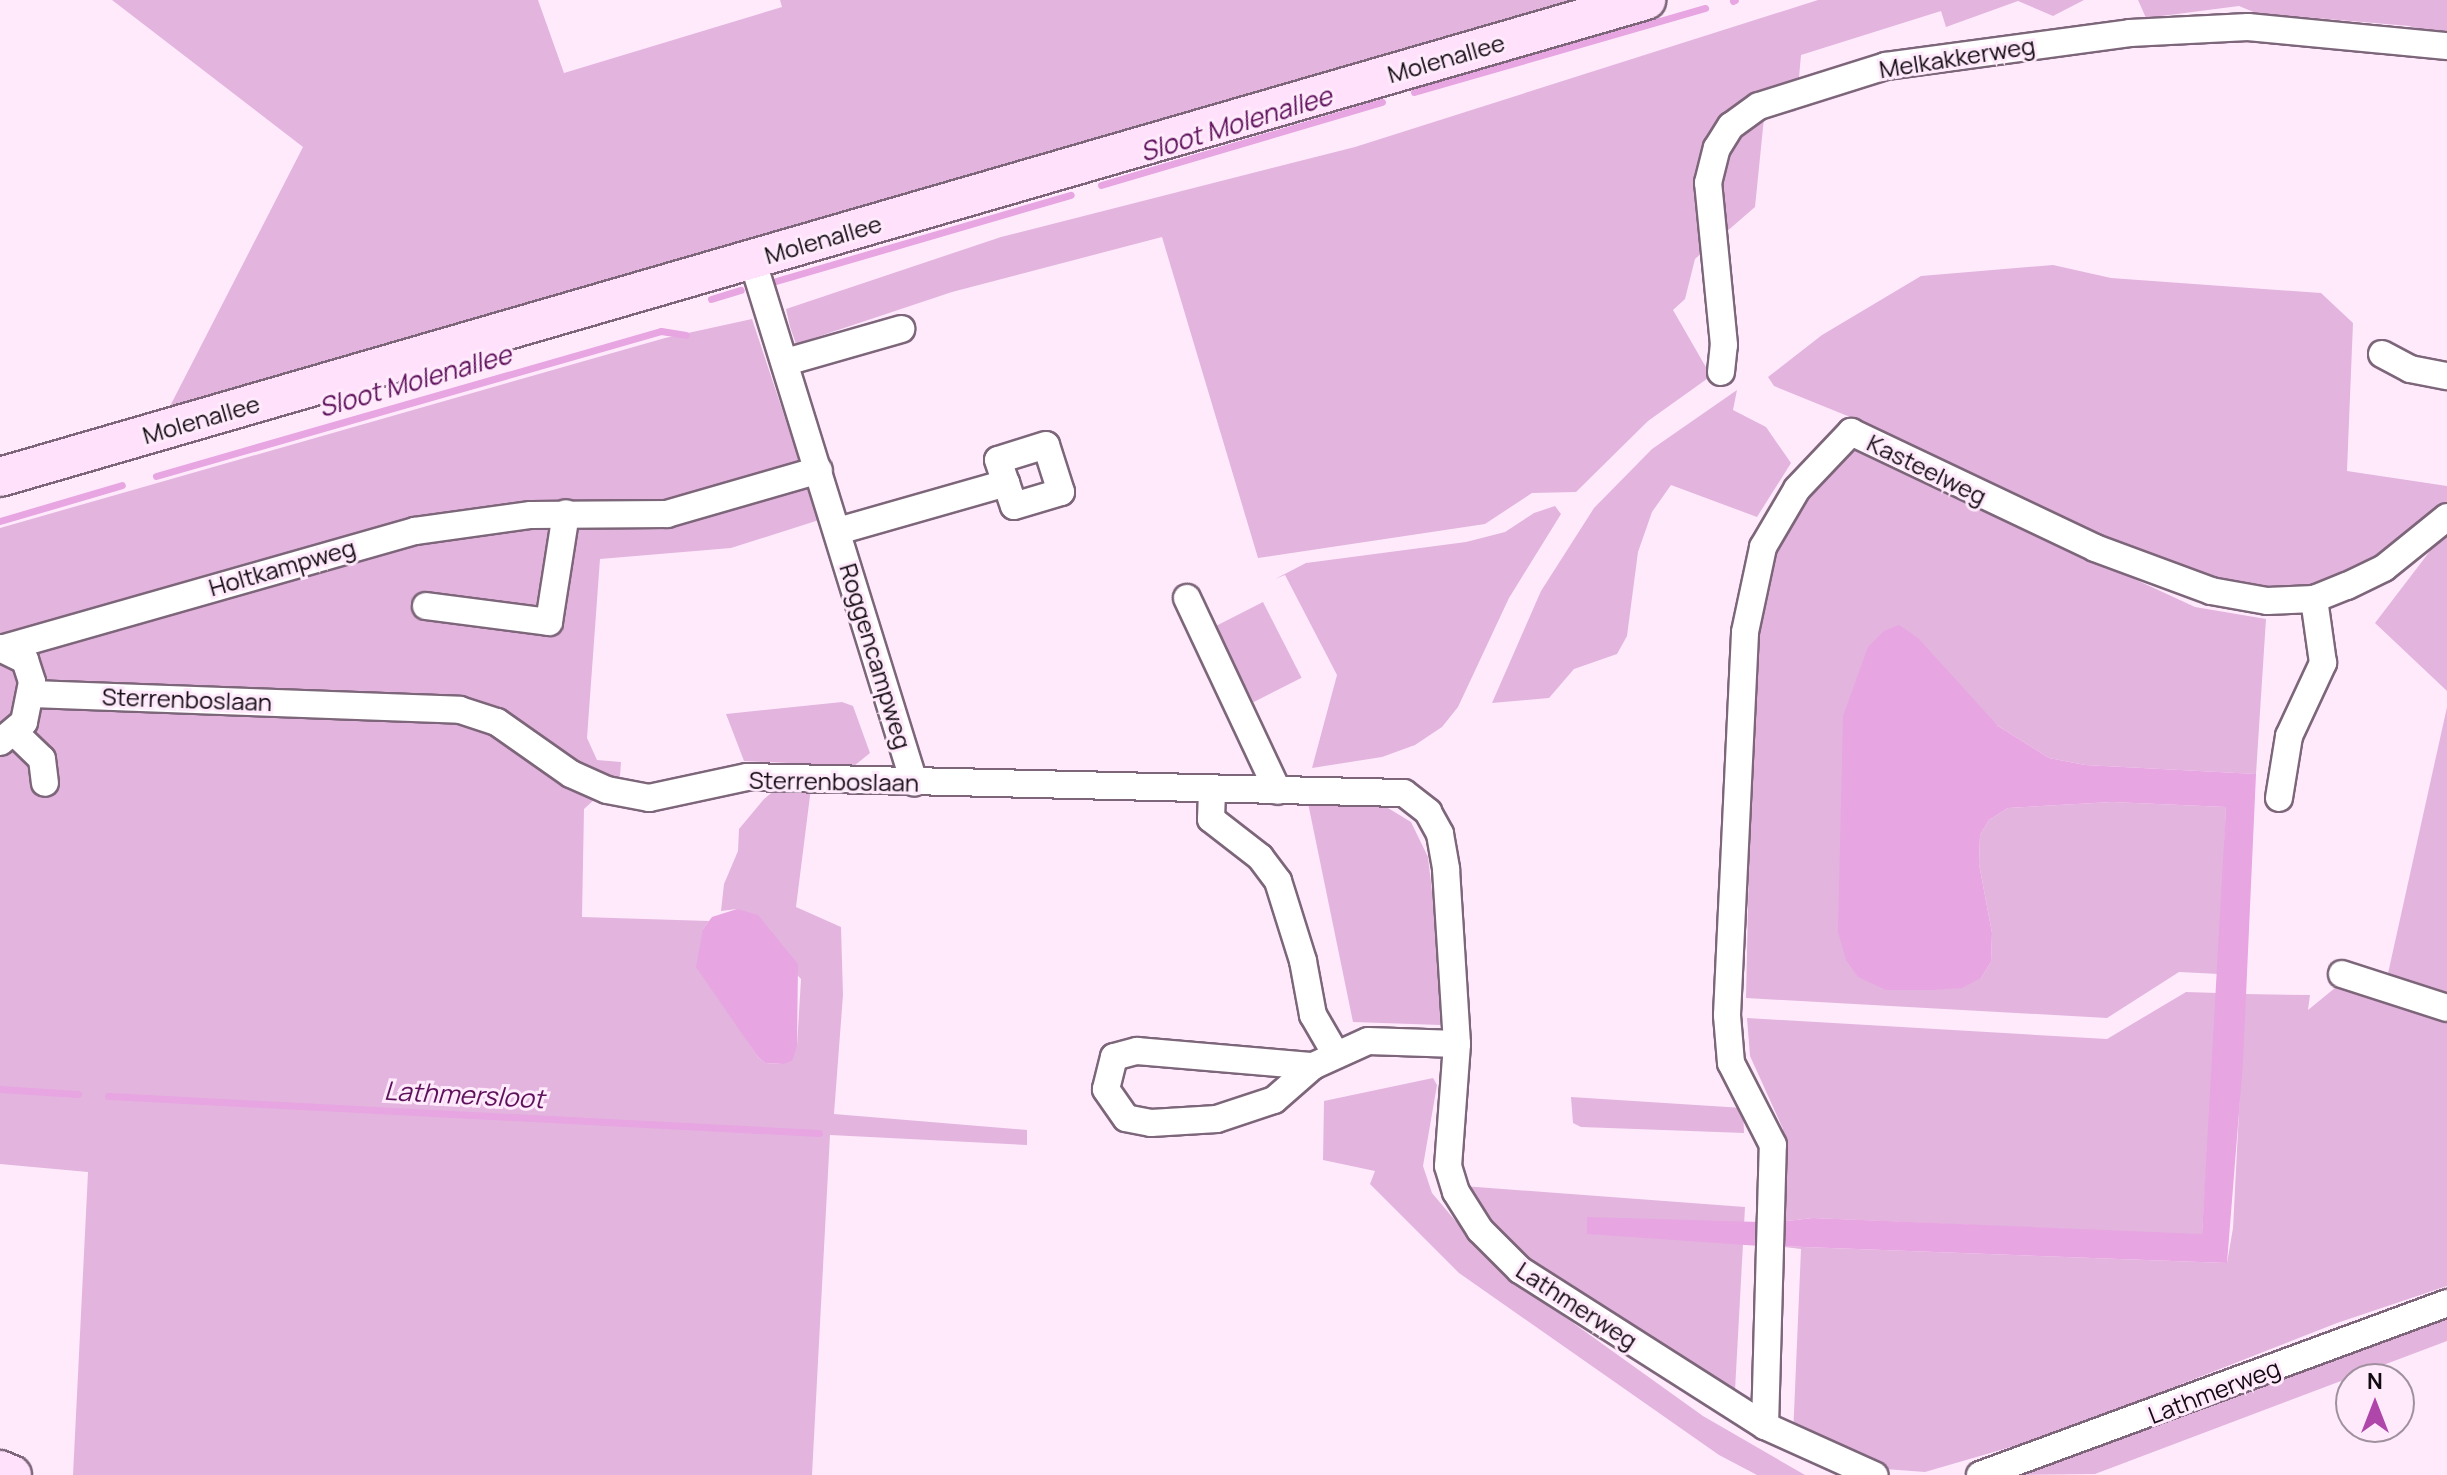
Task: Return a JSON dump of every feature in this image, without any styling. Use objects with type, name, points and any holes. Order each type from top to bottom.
[{"type":"main road","name":"Molenallee","points":[[0,477],[1646,0]]},
{"type":"main road","points":[[0,1470],[12,1475]]},
{"type":"street","name":"Melkakkerweg","points":[[1721,372],[1724,345],[1708,183],[1717,148],[1731,126],[1759,106],[1886,66],[2130,33],[2248,27],[2447,46]]},
{"type":"street","name":"Roggencampweg","points":[[752,259],[914,782]]},
{"type":"street","points":[[786,362],[901,329]]},
{"type":"street","points":[[2382,354],[2410,369],[2447,376]]},
{"type":"street","name":"Kasteelweg","points":[[1765,1426],[1773,1145],[1731,1063],[1727,1015],[1751,596],[1763,547],[1780,512],[1812,470],[1851,432],[2095,548],[2187,582],[2267,601],[2314,599],[2384,568],[2447,517]]},
{"type":"street","name":"Holtkampweg","points":[[2,648],[415,531],[477,519],[566,513],[667,514],[819,470]]},
{"type":"street","name":"Roggencampweg","points":[[838,531],[1006,483]]},
{"type":"street","points":[[426,606],[549,622],[566,513]]},
{"type":"street","points":[[1187,598],[1278,791]]},
{"type":"street","points":[[2279,798],[2289,736],[2323,663],[2314,599]]},
{"type":"street","points":[[2,648],[25,660],[32,694],[8,738],[42,759],[45,783]]},
{"type":"street","name":"Sterrenboslaan","points":[[32,694],[460,710],[497,722],[571,774],[607,790],[649,798],[747,777],[1212,791],[1404,793]]},
{"type":"street","points":[[1212,791],[1211,819],[1260,857],[1278,881],[1303,961],[1324,1059]]},
{"type":"street","name":"Lathmerweg","points":[[1404,793],[1428,812],[1440,834],[1457,1044],[1448,1166],[1456,1192],[1480,1230],[1520,1270],[1765,1426],[1874,1475]]},
{"type":"street","points":[[2342,974],[2447,1008]]},
{"type":"street","points":[[1324,1059],[1137,1051],[1114,1057],[1106,1089],[1126,1118],[1151,1123],[1217,1119],[1274,1100],[1324,1059],[1368,1041],[1457,1044]]},
{"type":"street","name":"Lathmerweg","points":[[1980,1475],[2447,1303]]},
{"type":"shaded area","points":[[112,0],[538,0],[564,73],[782,7],[780,0],[1594,0],[166,414],[303,147]]},
{"type":"shaded area","points":[[1818,0],[2084,0],[2053,16],[2018,1],[1946,27],[1941,11],[1801,55],[1796,111],[1764,118],[1755,207],[1695,259],[1685,299],[1673,310],[1711,376],[1648,421],[1576,492],[1532,493],[1485,524],[1258,558],[1162,237],[952,292],[796,344],[790,327],[786,309],[1001,237],[1355,147]]},
{"type":"shaded area","points":[[2138,0],[2447,0],[2447,37],[2409,26],[2256,13],[2239,6],[2146,18]]},
{"type":"shaded area","points":[[2053,265],[2111,278],[2321,293],[2353,323],[2347,471],[2447,486],[2447,506],[2377,559],[2328,584],[2252,593],[2142,559],[1873,433],[1855,419],[1774,386],[1768,377],[1822,335],[1921,276]]},
{"type":"shaded area","points":[[752,319],[819,520],[731,548],[600,559],[587,738],[597,760],[621,762],[620,776],[584,809],[582,917],[709,921],[703,929],[726,1008],[758,1057],[765,1063],[782,1064],[797,1046],[801,979],[737,909],[721,911],[724,884],[738,851],[739,829],[764,799],[782,784],[811,788],[796,907],[841,927],[843,995],[834,1114],[1027,1130],[1027,1145],[830,1135],[812,1475],[73,1475],[88,1172],[0,1164],[0,528],[665,338]]},
{"type":"shaded area","points":[[1737,390],[1733,410],[1766,427],[1791,463],[1757,517],[1671,485],[1652,512],[1638,552],[1627,636],[1617,654],[1574,669],[1549,698],[1492,703],[1541,591],[1594,508],[1652,449]]},
{"type":"shaded area","points":[[1846,446],[2195,607],[2266,619],[2256,774],[2085,765],[2049,758],[1998,726],[1972,701],[1981,978],[1991,962],[1992,933],[1979,864],[1980,835],[1989,820],[2008,808],[2112,802],[2226,807],[2219,974],[2179,972],[2107,1018],[1746,998],[1754,630],[1778,534]]},
{"type":"shaded area","points":[[1555,506],[1561,514],[1509,598],[1458,707],[1442,727],[1415,745],[1382,757],[1312,768],[1337,675],[1285,575],[1275,579],[1306,563],[1466,542],[1505,532],[1534,513]]},
{"type":"shaded area","points":[[2447,530],[2447,691],[2375,623],[2430,551],[2429,545]]},
{"type":"shaded area","points":[[1263,602],[1302,678],[1253,702],[1215,627]]},
{"type":"shaded area","points":[[1899,625],[1918,638],[1998,726],[2049,758],[2085,765],[2256,774],[2243,1062],[2227,1263],[1777,1246],[1777,1222],[1813,1218],[2202,1234],[2226,807],[2112,802],[2008,808],[1989,820],[1980,835],[1979,864],[1992,933],[1991,962],[1981,978],[1962,988],[1886,990],[1858,977],[1846,960],[1838,932],[1843,716],[1868,647],[1884,631]]},
{"type":"shaded area","points":[[842,702],[853,706],[870,753],[854,766],[744,761],[726,714]]},
{"type":"shaded area","points":[[2447,707],[2447,1000],[2387,978]]},
{"type":"shaded area","points":[[1308,803],[1383,805],[1411,822],[1428,857],[1441,969],[1440,1025],[1353,1022]]},
{"type":"shaded area","points":[[737,909],[758,915],[798,964],[797,1046],[792,1061],[783,1064],[765,1063],[758,1057],[696,967],[703,929],[712,917]]},
{"type":"shaded area","points":[[2341,983],[2447,1020],[2447,1286],[2337,1323],[2052,1435],[1925,1472],[1885,1469],[1793,1436],[1801,1249],[1777,1246],[2227,1263],[2233,1228],[2245,994],[2310,995],[2308,1010]]},
{"type":"shaded area","points":[[2186,992],[2218,993],[2202,1235],[1813,1218],[1777,1222],[1783,1129],[1750,1056],[1747,1018],[2107,1039]]},
{"type":"shaded area","points":[[1433,1078],[1437,1085],[1423,1166],[1432,1193],[1475,1244],[1513,1280],[1703,1416],[1805,1475],[1757,1475],[1719,1455],[1459,1273],[1370,1184],[1375,1171],[1323,1160],[1324,1101]]},
{"type":"shaded area","points":[[1571,1097],[1743,1108],[1744,1133],[1581,1127],[1573,1123]]},
{"type":"shaded area","points":[[1463,1186],[1745,1207],[1734,1409],[1525,1259]]},
{"type":"shaded area","points":[[1587,1217],[1760,1222],[1760,1246],[1587,1234]]},
{"type":"shaded area","points":[[2447,1312],[2447,1341],[2389,1363],[2335,1363],[2335,1383],[2095,1474],[2011,1475]]},
{"type":"waterway","name":"Sloot Molenallee","points":[[1414,92],[1705,8]]},
{"type":"waterway","name":"Sloot Molenallee","points":[[1101,185],[1382,102]]},
{"type":"waterway","name":"Sloot Molenallee","points":[[776,281],[1071,195]]},
{"type":"waterway","name":"Sloot Molenallee","points":[[711,299],[741,290]]},
{"type":"waterway","name":"Sloot Molenallee","points":[[156,476],[661,331],[686,335]]},
{"type":"waterway","name":"Sloot Molenallee","points":[[0,521],[122,485]]},
{"type":"waterway","name":"Lathmersloot","points":[[0,1089],[78,1094]]},
{"type":"waterway","name":"Lathmersloot","points":[[108,1096],[819,1133]]}]
